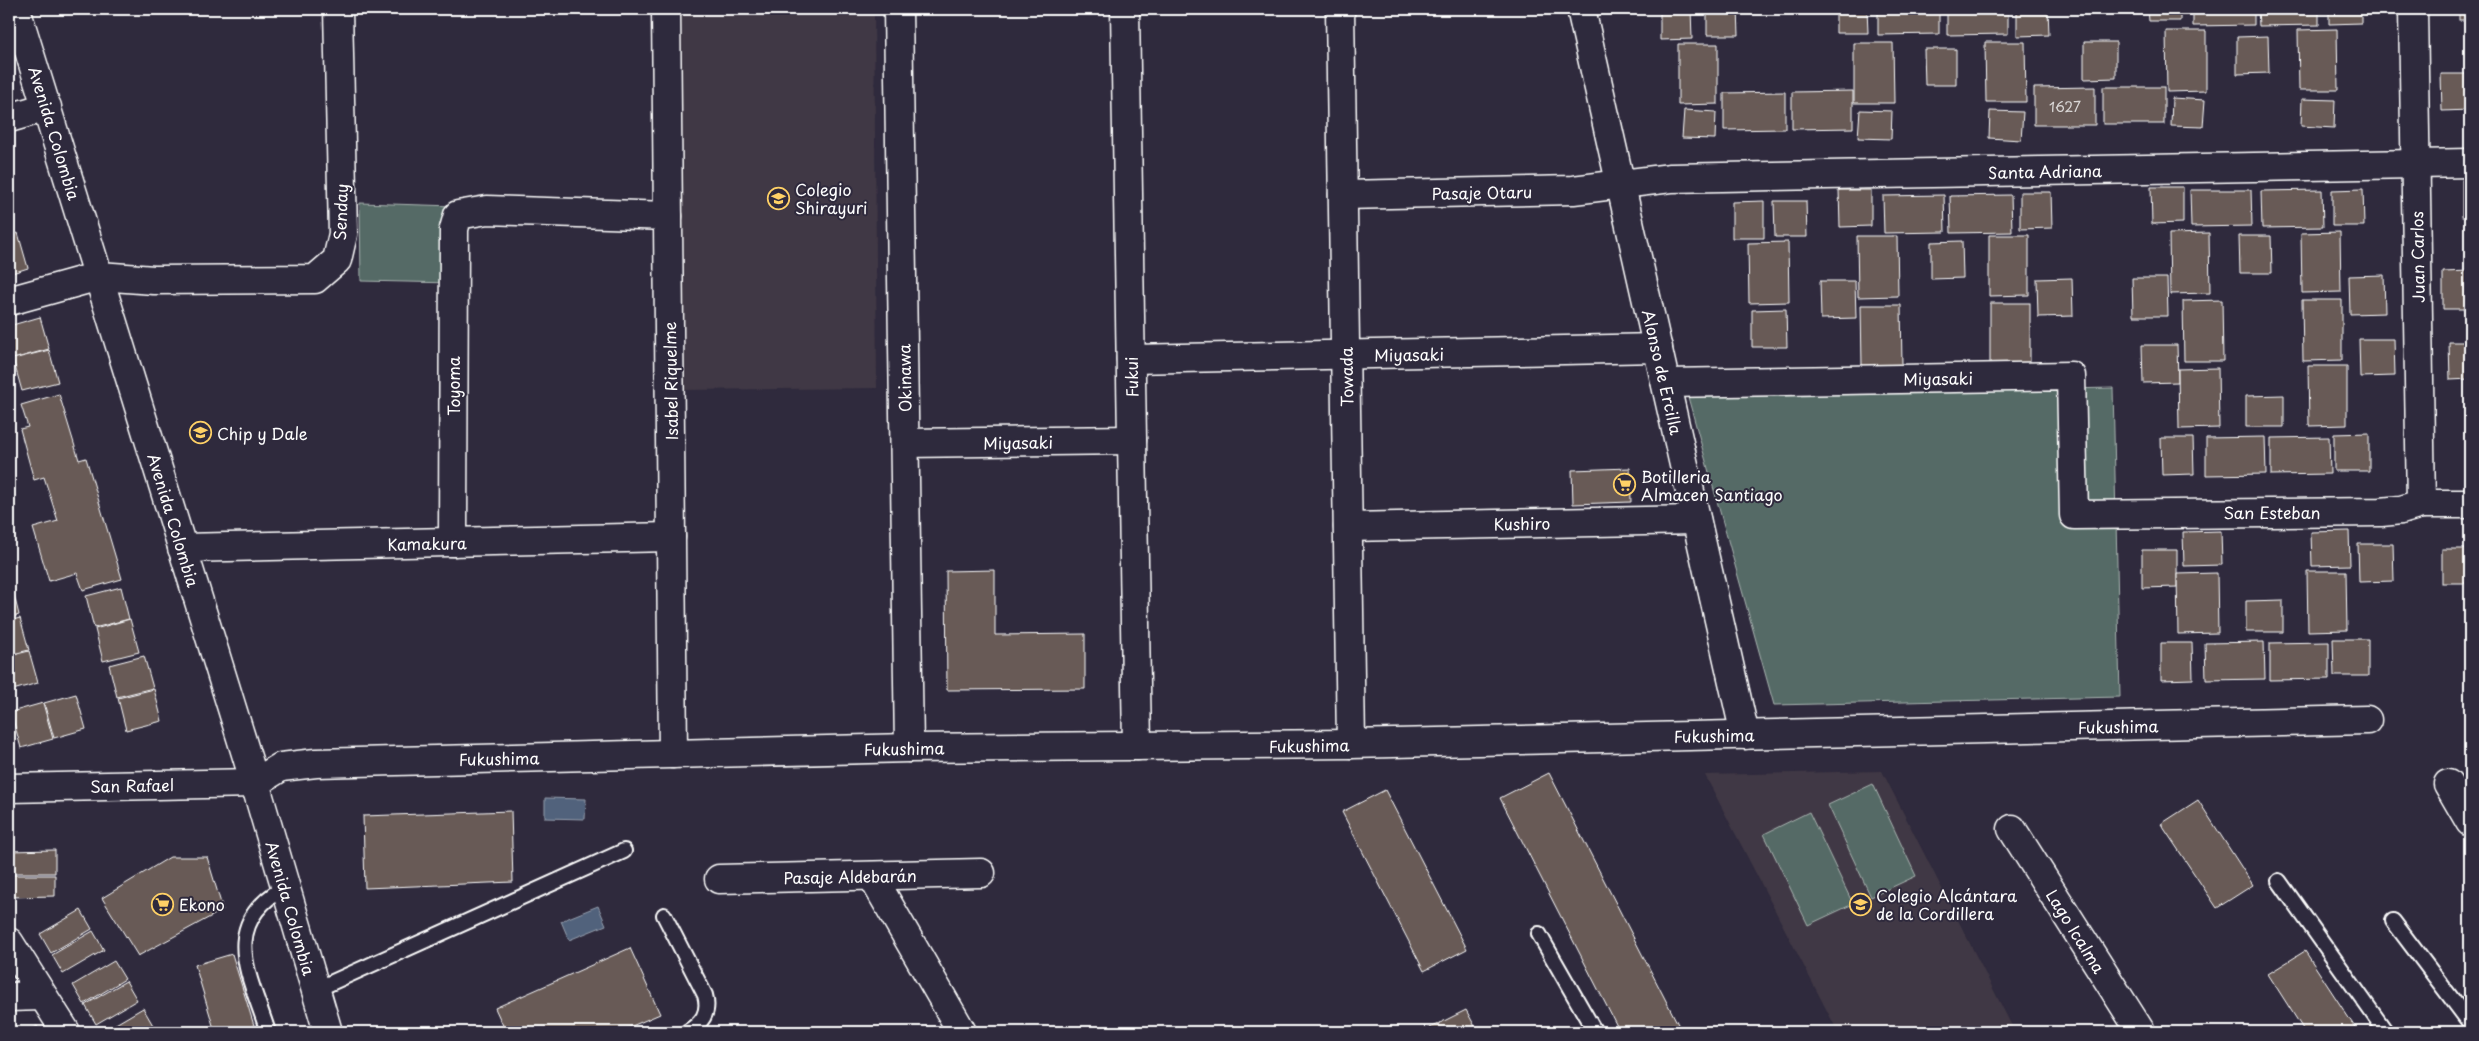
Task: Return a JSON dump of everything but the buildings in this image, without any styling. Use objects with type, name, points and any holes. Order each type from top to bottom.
[{"type":"street","name":"Avenida Colombia","points":[[16,9],[255,783],[328,1032]]},
{"type":"street","name":"Senday","points":[[9,301],[99,276],[154,280],[315,279],[337,260],[343,234],[338,9]]},
{"type":"street","name":"Isabel Riquelme","points":[[666,9],[673,754]]},
{"type":"street","name":"Okinawa","points":[[898,9],[909,748]]},
{"type":"street","name":"Fukui","points":[[1125,9],[1136,746]]},
{"type":"street","name":"Towada","points":[[1340,9],[1351,744]]},
{"type":"street","name":"Alonso de Ercilla","points":[[1581,9],[1745,734]]},
{"type":"street","name":"Juan Carlos","points":[[2413,9],[2421,504]]},
{"type":"street","points":[[9,118],[47,107]]},
{"type":"street","name":"Santa Adriana","points":[[1621,184],[1671,178],[2470,163]]},
{"type":"street","name":"Pasaje Otaru","points":[[1343,195],[1573,190],[1621,184]]},
{"type":"street","name":"Toyoma","points":[[453,542],[454,229],[458,215],[487,210],[668,216]]},
{"type":"street","name":"Miyasaki","points":[[1131,359],[1658,348]]},
{"type":"street","name":"Miyasaki","points":[[1666,383],[2071,376],[2074,515]]},
{"type":"street","name":"Miyasaki","points":[[905,443],[1132,440]]},
{"type":"street","name":"San Esteban","points":[[2074,515],[2381,512],[2401,510],[2421,504],[2470,504]]},
{"type":"street","name":"Kushiro","points":[[1348,527],[1696,520]]},
{"type":"street","name":"Kamakura","points":[[182,548],[671,537]]},
{"type":"street","name":"Fukushima","points":[[255,783],[281,767],[316,763],[909,748],[1351,744],[2367,720]]},
{"type":"street","name":"San Rafael","points":[[9,788],[255,783]]},
{"type":"street","points":[[2448,784],[2470,822]]},
{"type":"street","name":"Lago Icalma","points":[[2012,829],[2141,1032]]},
{"type":"street","name":"Pasaje Aldebarán","points":[[719,879],[981,873]]},
{"type":"street","points":[[872,876],[962,1032]]},
{"type":"street","points":[[9,942],[66,1032]]},
{"type":"street","points":[[9,997],[42,996]]},
{"type":"lane","points":[[315,990],[624,851]]},
{"type":"lane","points":[[2279,881],[2386,1032]]},
{"type":"lane","points":[[268,1032],[243,952],[244,937],[255,911],[263,902],[285,887]]},
{"type":"lane","points":[[664,915],[708,1004],[701,1022],[687,1032]]},
{"type":"lane","points":[[2393,922],[2470,1022]]},
{"type":"lane","points":[[1539,934],[1595,1032]]},
{"type":"shaded area","name":"Colegio Shirayuri","points":[[681,9],[874,9],[877,388],[685,390]]},
{"type":"shaded area","name":"Colegio Alcántara de la Cordillera","points":[[1882,771],[2015,1032],[1838,1032],[1705,775]]},
{"type":"green space","points":[[360,203],[454,206],[453,283],[361,281]]},
{"type":"green space","points":[[2113,388],[2120,697],[1774,705],[1688,397]]},
{"type":"green space","points":[[1873,784],[1916,876],[1871,897],[1828,805]]},
{"type":"green space","points":[[1809,812],[1853,904],[1808,925],[1764,834]]},
{"type":"water","points":[[545,798],[586,799],[585,819],[545,818]]},
{"type":"water","points":[[598,906],[606,925],[569,940],[561,921]]},
{"type":"place","name":"Colegio Shirayuri","points":[[779,198]]},
{"type":"place","name":"Chip y Dale","points":[[201,433]]},
{"type":"place","name":"Botilleria Almacen Santiago","points":[[1625,485]]},
{"type":"place","name":"Ekono","points":[[163,904]]},
{"type":"place","name":"Colegio Alcántara de la Cordillera","points":[[1860,904]]}]
